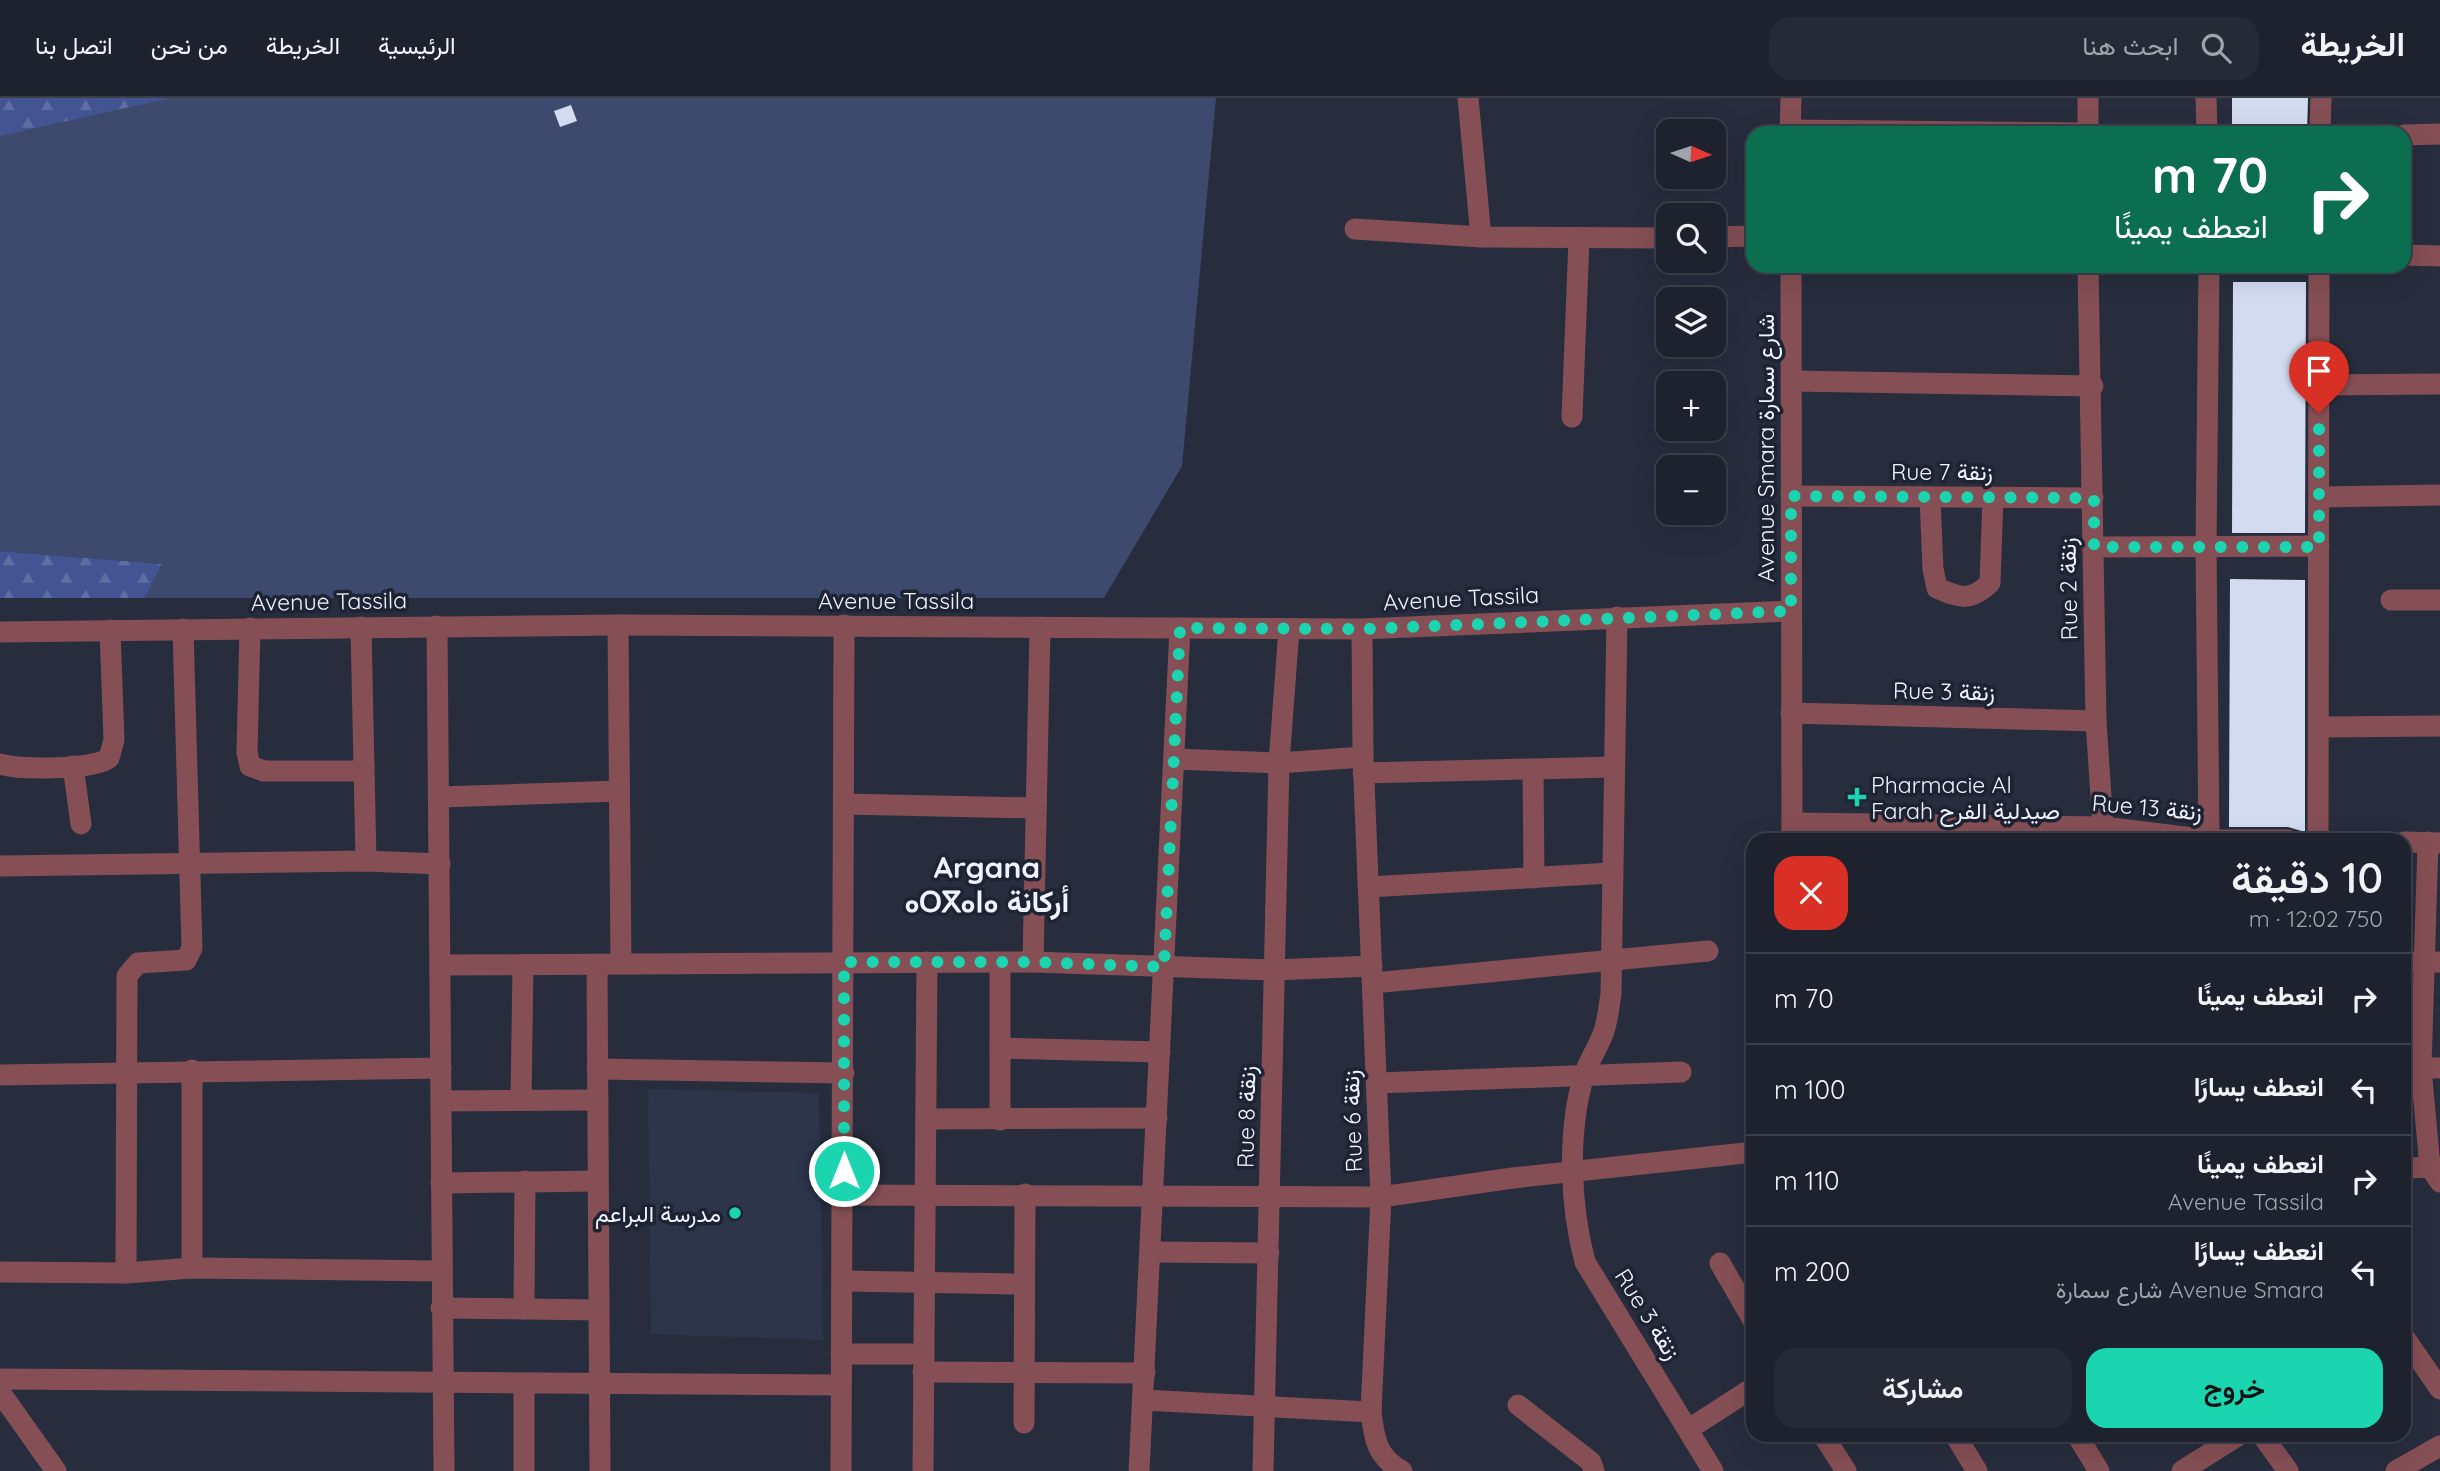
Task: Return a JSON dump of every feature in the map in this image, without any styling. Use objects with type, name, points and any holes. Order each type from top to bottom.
[{"type":"street","points":[[1468,98],[1481,237]]},
{"type":"street","points":[[1790,126],[1791,98]]},
{"type":"street","points":[[2088,98],[2088,126]]},
{"type":"street","points":[[2206,98],[2207,126]]},
{"type":"street","points":[[2320,126],[2321,98]]},
{"type":"street","points":[[2411,135],[2440,134]]},
{"type":"street","points":[[1355,229],[1481,237],[1656,238]]},
{"type":"street","points":[[1726,237],[1746,236]]},
{"type":"street","points":[[1572,416],[1579,239]]},
{"type":"street","points":[[2411,256],[2440,256]]},
{"type":"street","name":"Avenue Smara شارع سمارة","points":[[1791,273],[1792,832]]},
{"type":"street","name":"Rue 2 زنقة","points":[[2088,273],[2093,386],[2096,721],[2103,827]]},
{"type":"street","points":[[2209,273],[2206,547],[2209,833]]},
{"type":"street","points":[[2318,833],[2319,273]]},
{"type":"street","points":[[1791,381],[2093,386]]},
{"type":"street","points":[[2319,385],[2440,384]]},
{"type":"street","points":[[2319,497],[2440,495]]},
{"type":"street","name":"Rue 7 زنقة","points":[[1791,496],[2094,498]]},
{"type":"street","points":[[1930,497],[1933,569],[1937,588],[1956,597],[1977,596],[1990,583],[1993,497]]},
{"type":"street","points":[[2094,547],[2319,547]]},
{"type":"street","points":[[2391,600],[2440,600]]},
{"type":"street","name":"Avenue Tassila","points":[[0,632],[618,625],[1362,629],[1791,611]]},
{"type":"street","name":"Rue 3 زنقة","points":[[1618,617],[1608,1015],[1604,1032],[1584,1075],[1577,1118],[1574,1173],[1577,1234],[1585,1262],[1713,1471]]},
{"type":"street","points":[[618,625],[621,963]]},
{"type":"street","points":[[841,1471],[844,625]]},
{"type":"street","points":[[438,626],[440,1271],[444,1471]]},
{"type":"street","points":[[361,627],[366,861]]},
{"type":"street","points":[[1033,962],[1040,627]]},
{"type":"street","points":[[250,628],[247,752],[250,766],[258,770],[363,771]]},
{"type":"street","points":[[1139,1471],[1180,628]]},
{"type":"street","points":[[126,1273],[125,984],[129,970],[138,963],[183,961],[191,954],[183,629]]},
{"type":"street","name":"Rue 8 زنقة","points":[[1263,1471],[1279,764],[1289,629]]},
{"type":"street","name":"Rue 6 زنقة","points":[[1362,629],[1363,765],[1381,1196],[1371,1412],[1374,1442],[1381,1455],[1402,1471]]},
{"type":"street","points":[[0,764],[73,766],[107,761],[112,751],[110,630]]},
{"type":"street","name":"Rue 3 زنقة","points":[[1791,713],[2096,721]]},
{"type":"street","points":[[2320,727],[2440,726]]},
{"type":"street","points":[[1174,759],[1533,769],[1613,767]]},
{"type":"street","points":[[73,766],[81,824]]},
{"type":"street","points":[[1533,769],[1534,878]]},
{"type":"street","points":[[439,797],[619,791]]},
{"type":"street","points":[[844,804],[1035,808]]},
{"type":"street","name":"Rue 13 زنقة","points":[[2047,833],[2103,827],[2152,833]]},
{"type":"street","name":"Rue 13 زنقة","points":[[1792,832],[1915,833]]},
{"type":"street","points":[[2411,842],[2434,843],[2423,962],[2422,1068],[2437,1172],[2411,1169]]},
{"type":"street","points":[[0,866],[366,861],[440,864]]},
{"type":"street","points":[[1368,887],[1611,873]]},
{"type":"street","points":[[441,965],[1033,962],[1373,975],[1611,961],[1708,951]]},
{"type":"street","points":[[923,1471],[927,962]]},
{"type":"street","points":[[1000,962],[1000,1120]]},
{"type":"street","points":[[597,964],[600,1471]]},
{"type":"street","points":[[521,1100],[523,965]]},
{"type":"street","points":[[999,1048],[1160,1052]]},
{"type":"street","points":[[0,1075],[441,1068]]},
{"type":"street","points":[[597,1069],[844,1073]]},
{"type":"street","points":[[192,1070],[192,1268]]},
{"type":"street","points":[[1377,1083],[1681,1072]]},
{"type":"street","points":[[441,1101],[598,1100]]},
{"type":"street","points":[[927,1119],[1157,1118]]},
{"type":"street","points":[[844,1195],[1381,1196],[1513,1178],[1746,1153]]},
{"type":"street","points":[[524,1309],[525,1181]]},
{"type":"street","points":[[441,1183],[598,1181]]},
{"type":"street","points":[[1024,1423],[1025,1195]]},
{"type":"street","points":[[1150,1252],[1269,1253]]},
{"type":"street","points":[[1720,1263],[1746,1308]]},
{"type":"street","points":[[0,1272],[126,1273],[192,1268],[440,1271]]},
{"type":"street","points":[[843,1282],[1024,1284]]},
{"type":"street","points":[[441,1308],[599,1310]]},
{"type":"street","points":[[2411,1346],[2440,1389]]},
{"type":"street","points":[[841,1354],[1024,1370],[1144,1373]]},
{"type":"street","points":[[0,1379],[840,1385]]},
{"type":"street","points":[[524,1384],[524,1471]]},
{"type":"street","points":[[0,1392],[56,1471]]},
{"type":"street","points":[[1689,1429],[1746,1392]]},
{"type":"street","points":[[1143,1400],[1371,1412]]},
{"type":"street","points":[[1518,1405],[1591,1462],[1594,1471]]},
{"type":"street","points":[[1827,1442],[1846,1471]]},
{"type":"street","points":[[1959,1442],[1977,1471]]},
{"type":"street","points":[[2081,1442],[2099,1471]]},
{"type":"street","points":[[2182,1471],[2228,1442]]},
{"type":"street","points":[[2267,1442],[2288,1471]]},
{"type":"street","points":[[2396,1471],[2438,1451]]},
{"type":"shaded area","points":[[0,98],[1216,98],[1182,466],[1104,598],[145,598],[162,564],[0,551]]},
{"type":"shaded area","name":"مدرسة البراعم","points":[[648,1089],[819,1093],[823,1340],[651,1334]]},
{"type":"green space","points":[[0,98],[170,98],[0,136]]},
{"type":"green space","points":[[0,551],[162,564],[145,598],[0,598]]},
{"type":"building","points":[[2232,98],[2308,98],[2307,126],[2232,126]]},
{"type":"building","points":[[571,105],[577,121],[560,127],[554,111]]},
{"type":"building","points":[[2233,282],[2306,282],[2305,533],[2232,533]]},
{"type":"building","points":[[2230,579],[2305,580],[2305,832],[2288,827],[2229,827]]},
{"type":"place","name":"Pharmacie Al Farah صيدلية الفرح","points":[[1857,797]]},
{"type":"place","name":"مدرسة البراعم","points":[[735,1213]]},
{"type":"district","name":"Argana ⴰⵔⴳⴰⵏⴰ أركانة","points":[[987,884]]},
{"type":"route","points":[[844,1171],[844,962],[1033,962],[1164,967],[1180,628],[1362,629],[1791,611],[1791,496],[2094,498],[2094,547],[2319,547],[2319,413]]}]
